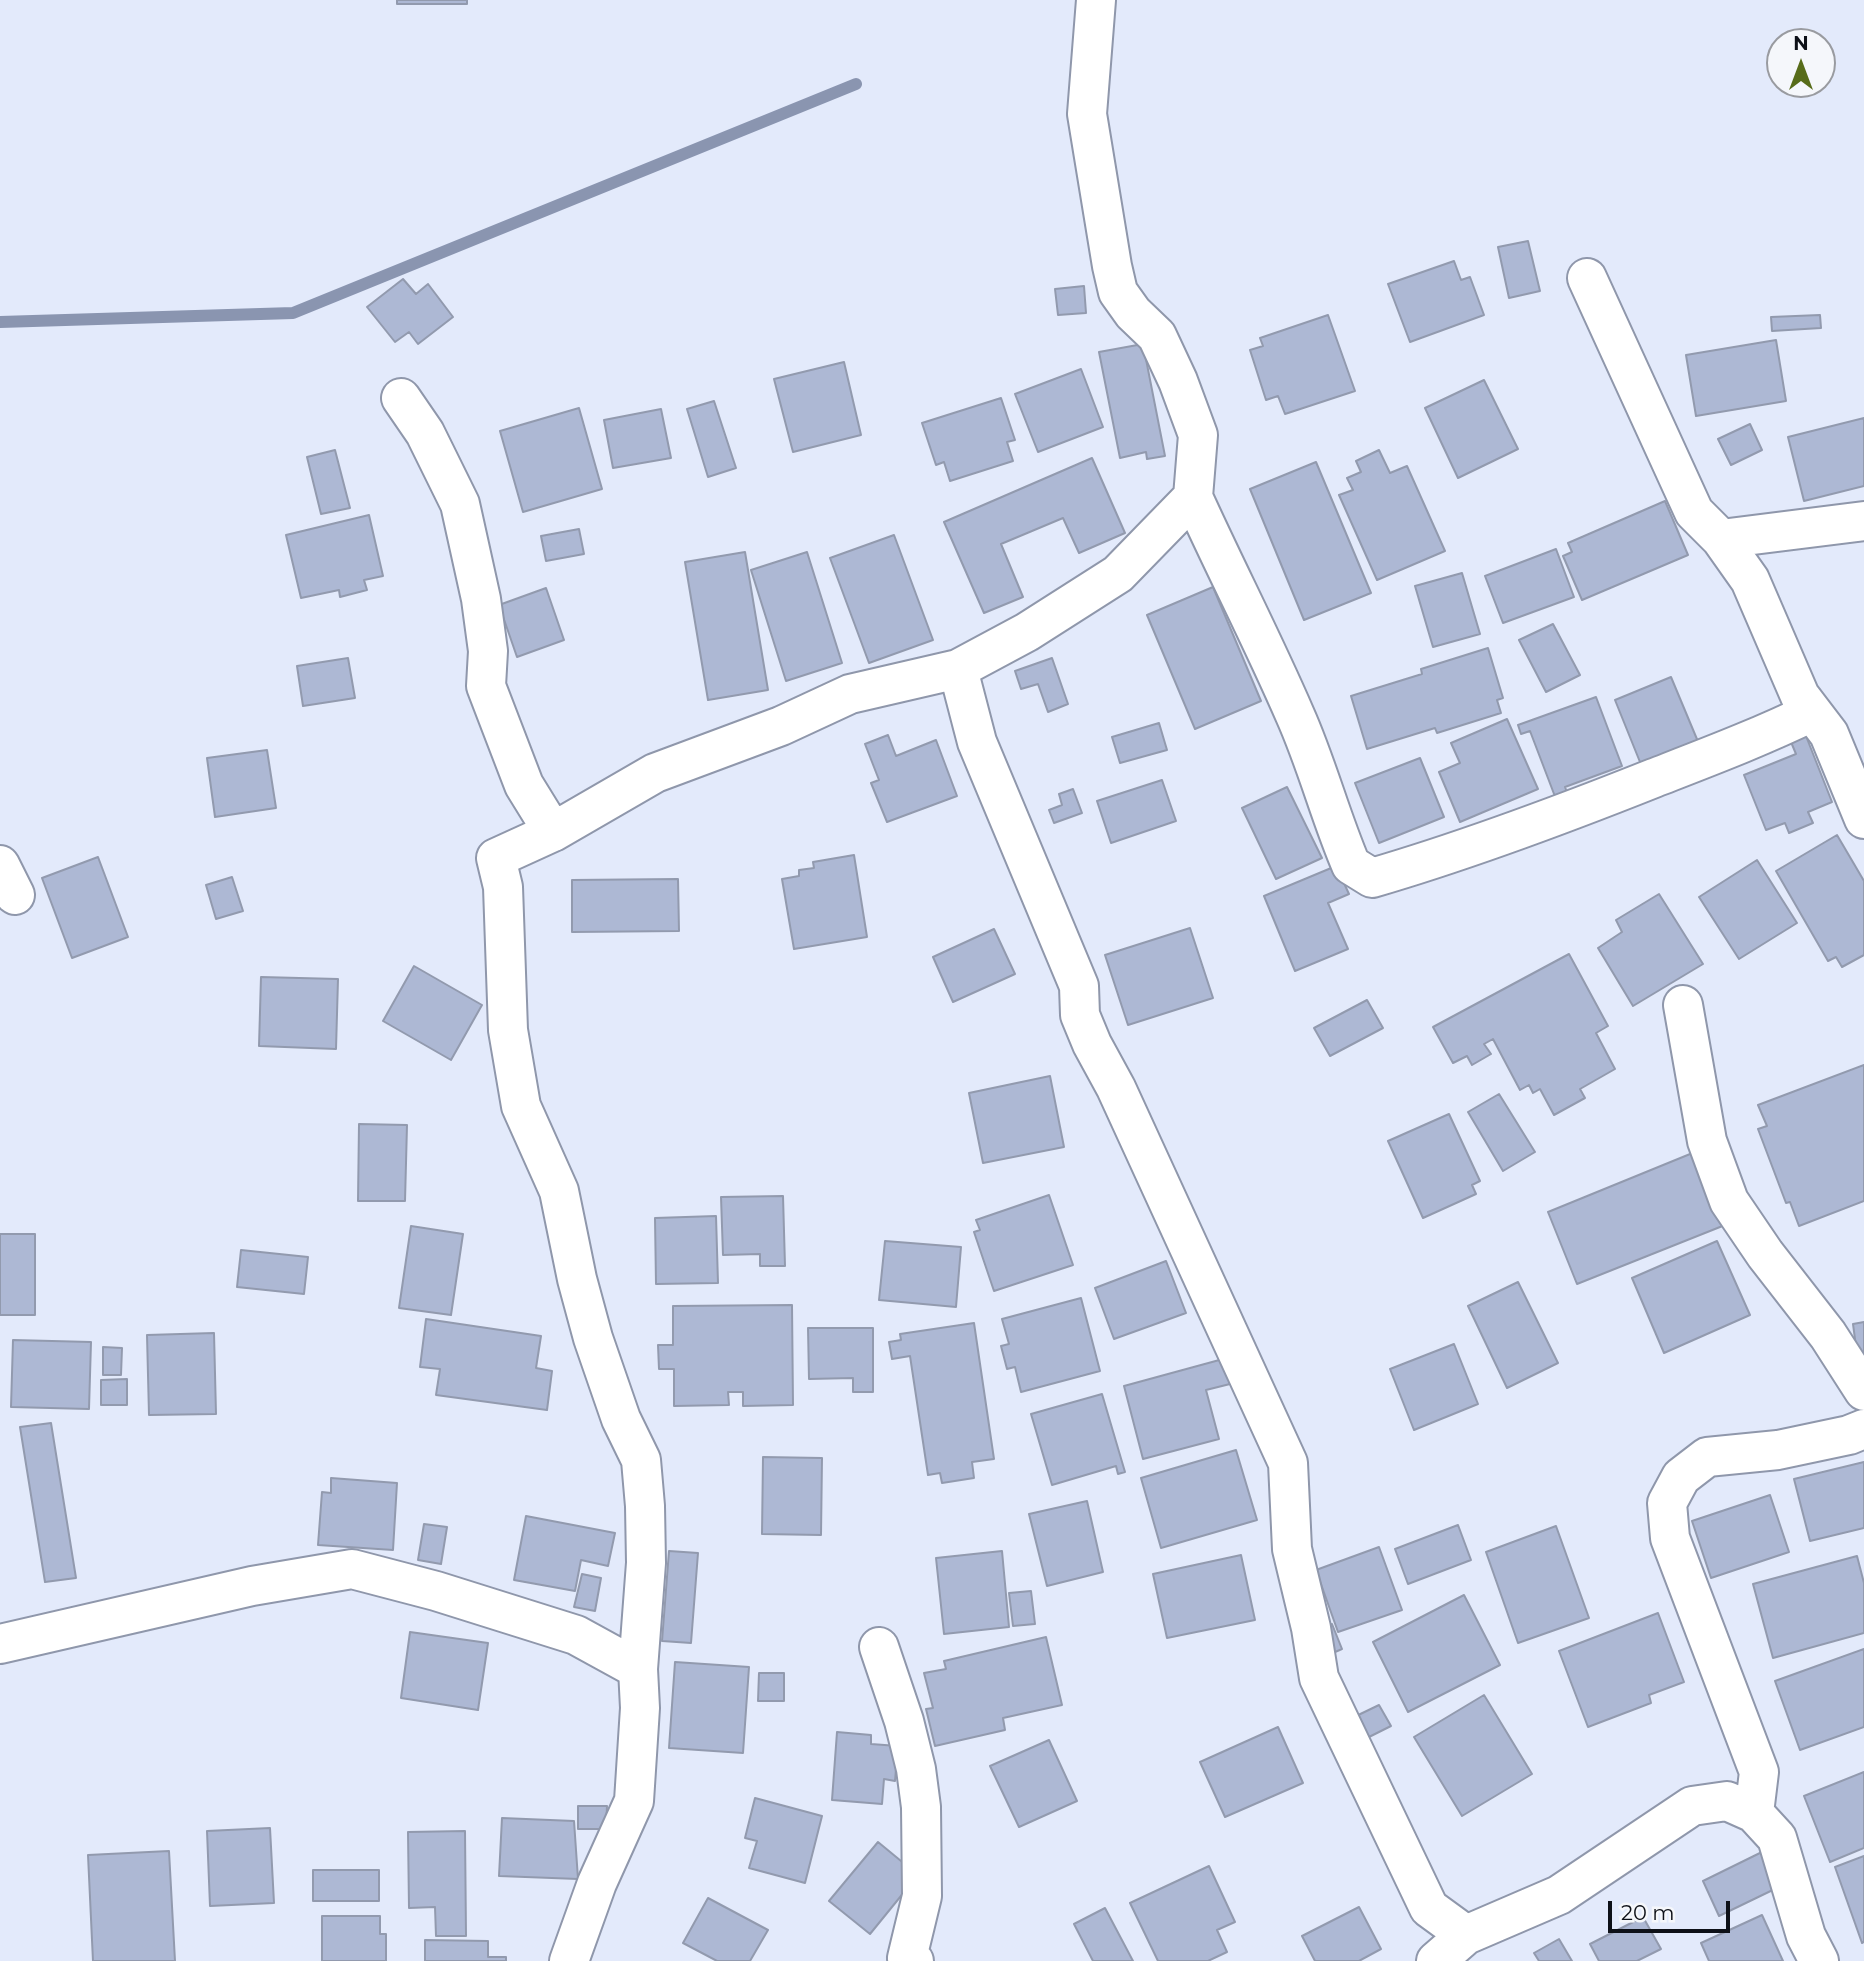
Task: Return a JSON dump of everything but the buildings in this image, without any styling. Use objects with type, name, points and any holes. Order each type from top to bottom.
[{"type":"street","points":[[1097,0],[1087,114],[1118,292],[1133,313],[1157,336],[1178,381],[1198,435],[1193,497],[1234,587],[1260,634],[1296,717],[1351,865],[1372,878],[1437,859],[1544,822],[1765,736],[1812,712]]},
{"type":"street","points":[[1587,278],[1694,512],[1721,539],[1750,580],[1800,696],[1829,734],[1864,819]]},
{"type":"street","points":[[401,398],[425,433],[460,503],[481,599],[488,650],[486,686],[524,785],[553,832]]},
{"type":"street","points":[[569,1961],[597,1883],[634,1801],[640,1708],[638,1669],[646,1563],[645,1506],[641,1460],[621,1419],[593,1338],[577,1279],[559,1191],[521,1106],[508,1030],[503,887],[496,858],[553,832],[655,773],[781,726],[850,694],[958,669],[1027,632],[1118,574],[1193,497]]},
{"type":"street","points":[[1721,539],[1864,521]]},
{"type":"street","points":[[958,669],[977,741],[1079,986],[1080,1015],[1288,1463],[1292,1549],[1311,1628],[1319,1678],[1429,1908],[1466,1935]]},
{"type":"street","points":[[1683,1005],[1707,1141],[1730,1201],[1765,1254],[1828,1335],[1864,1391]]},
{"type":"street","points":[[1754,1813],[1759,1772],[1670,1538],[1667,1503],[1681,1477],[1707,1457],[1778,1450],[1849,1435],[1864,1429]]},
{"type":"street","points":[[0,1644],[252,1586],[352,1569],[436,1591],[576,1635],[638,1669]]},
{"type":"street","points":[[879,1647],[907,1733],[916,1769],[921,1807],[922,1896],[907,1958],[914,1961]]},
{"type":"street","points":[[1436,1961],[1466,1935],[1559,1895],[1692,1806],[1727,1801],[1754,1813],[1777,1838],[1806,1937],[1819,1961]]},
{"type":"waterway","points":[[0,322],[293,313],[856,84]]}]
